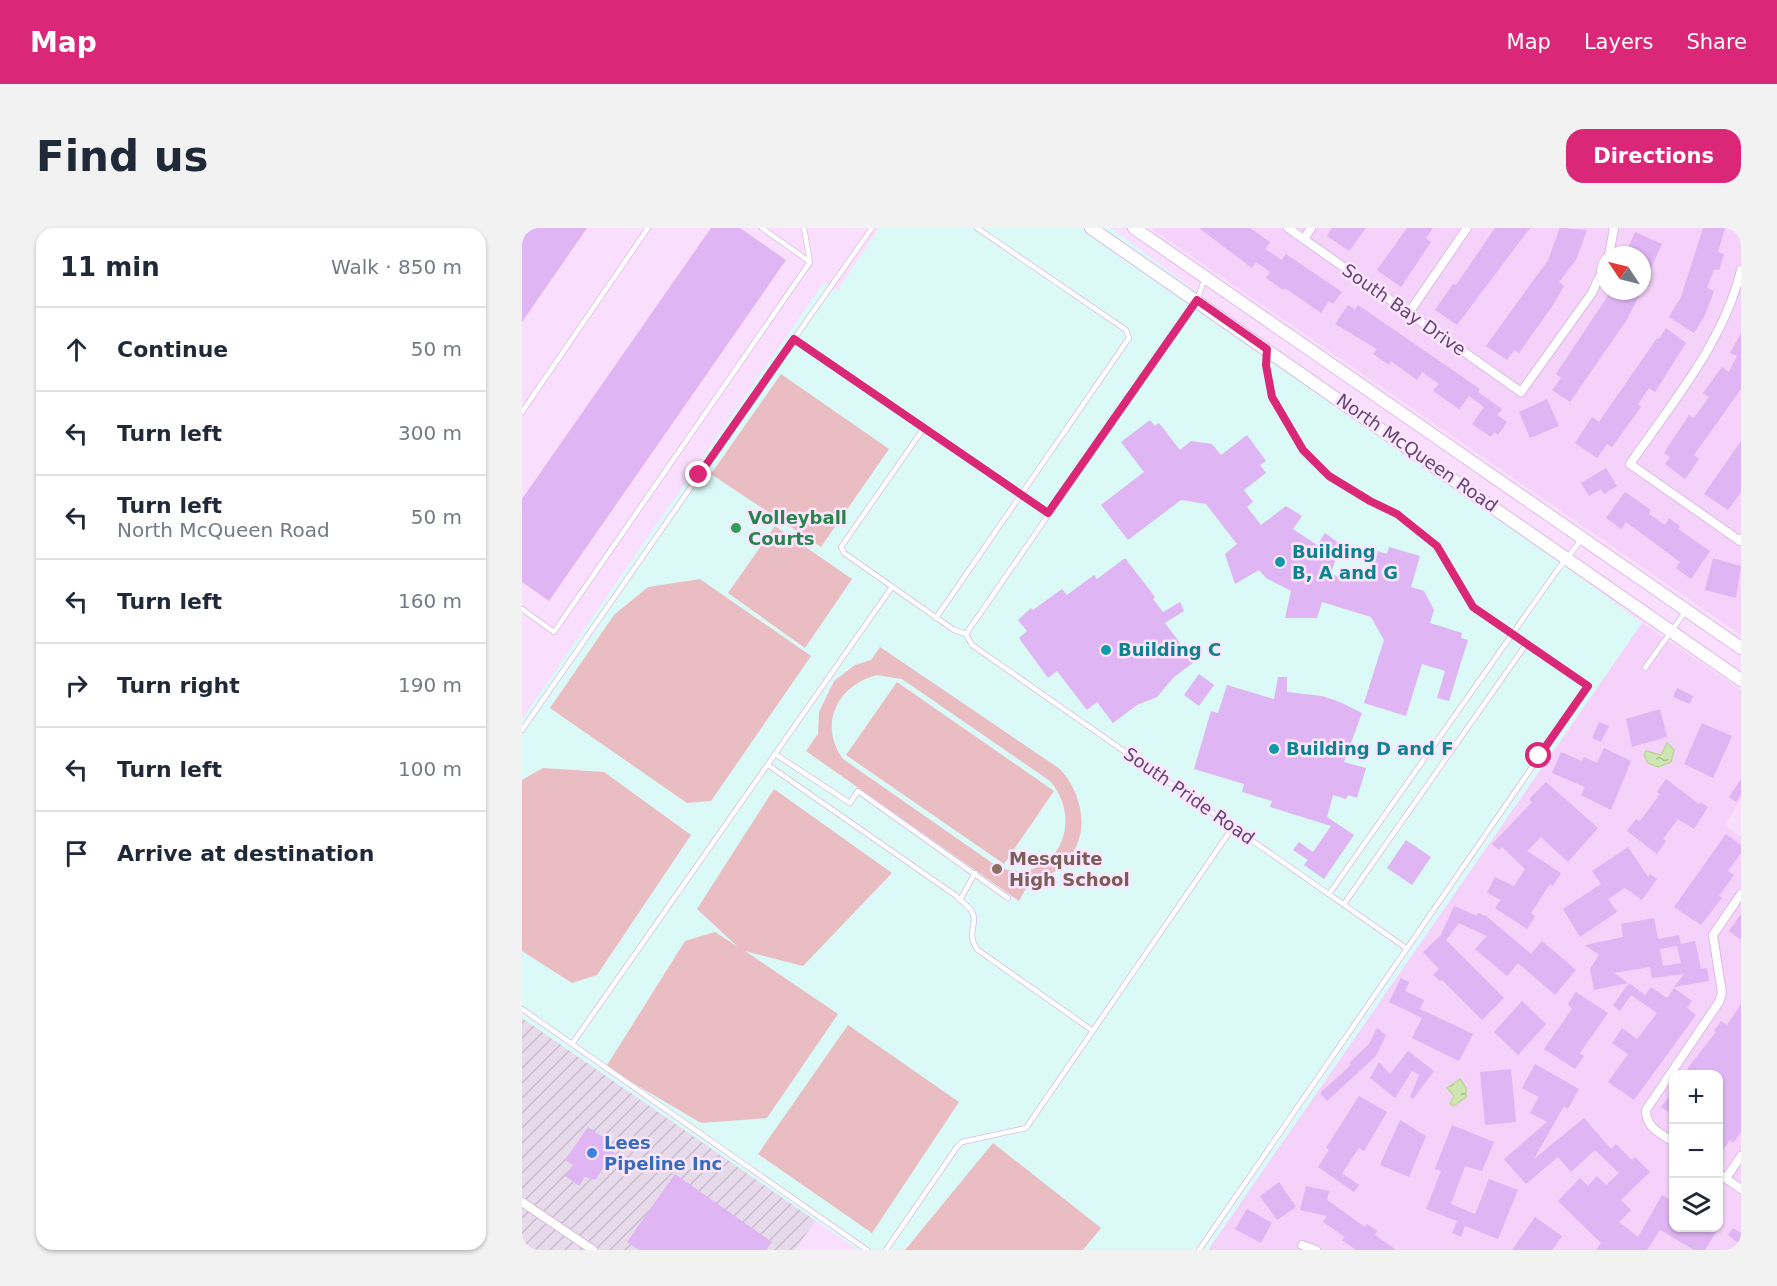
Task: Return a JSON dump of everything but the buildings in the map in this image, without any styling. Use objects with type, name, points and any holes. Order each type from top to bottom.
[{"type":"main road","name":"North McQueen Road","points":[[1091,228],[1567,556],[1741,680]]},
{"type":"main road","name":"North McQueen Road","points":[[1134,228],[1741,648]]},
{"type":"street","name":"South Bay Drive","points":[[1288,228],[1521,392],[1592,293],[1597,282]]},
{"type":"street","points":[[1304,239],[1311,228]]},
{"type":"street","points":[[1408,314],[1467,228]]},
{"type":"street","points":[[1611,246],[1614,228]]},
{"type":"street","points":[[1740,540],[1630,464],[1718,331],[1736,292],[1741,270]]},
{"type":"street","points":[[1669,1139],[1651,1127],[1646,1120],[1650,1101],[1721,997],[1713,935],[1741,894]]},
{"type":"street","points":[[1723,1174],[1741,1156]]},
{"type":"street","points":[[1723,1176],[1741,1189]]},
{"type":"street","points":[[522,1202],[593,1250]]},
{"type":"street","points":[[1302,1245],[1316,1250]]},
{"type":"lane","points":[[522,412],[648,228]]},
{"type":"lane","points":[[762,228],[810,262]]},
{"type":"lane","points":[[522,609],[554,632],[810,262],[804,228]]},
{"type":"lane","points":[[522,730],[872,228]]},
{"type":"lane","points":[[936,618],[1128,342],[1129,333],[977,228]]},
{"type":"lane","points":[[924,428],[841,547],[843,553],[936,618],[954,630],[966,634],[1197,300],[1205,278]]},
{"type":"lane","points":[[794,339],[1048,513]]},
{"type":"lane","points":[[1199,1250],[1588,686],[1473,607],[1437,546],[1397,514],[1370,501],[1329,476],[1303,450],[1272,397],[1266,365],[1267,349]]},
{"type":"lane","points":[[1329,894],[1567,556],[1583,538]]},
{"type":"lane","points":[[572,1044],[892,587]]},
{"type":"lane","points":[[1644,668],[1686,609]]},
{"type":"lane","name":"South Pride Road","points":[[966,634],[972,645],[1406,948]]},
{"type":"lane","points":[[1344,904],[1527,643]]},
{"type":"lane","points":[[776,754],[850,803],[858,791],[1008,898]]},
{"type":"lane","points":[[768,765],[960,900],[972,910],[975,924],[970,933],[971,941],[978,950],[1093,1030]]},
{"type":"lane","points":[[886,1250],[962,1142],[1026,1128],[1233,827]]},
{"type":"lane","points":[[960,900],[975,873]]},
{"type":"lane","points":[[522,1009],[867,1250]]},
{"type":"shaded area","name":"Mesquite High School","points":[[879,228],[1111,228],[1642,623],[1208,1250],[858,1250],[522,1018],[522,719],[824,282],[837,291]]},
{"type":"shaded area","points":[[1151,228],[1741,228],[1741,635]]},
{"type":"shaded area","points":[[781,374],[889,449],[821,547],[711,474]]},
{"type":"shaded area","points":[[775,526],[852,579],[805,648],[728,593]]},
{"type":"shaded area","points":[[700,579],[811,656],[711,801],[687,803],[550,708],[614,615],[648,587]]},
{"type":"shaded area","points":[[1642,623],[1741,690],[1741,800],[1724,825],[1741,837],[1741,1250],[1208,1250]]},
{"type":"shaded area","points":[[880,647],[1060,769],[1068,780],[1075,792],[1081,818],[1081,832],[1077,845],[1060,868],[1030,883],[1019,901],[806,751],[818,734],[819,712],[834,681],[855,665],[871,660]],"holes":[[[877,675],[902,679],[1050,781],[1061,798],[1065,815],[1064,832],[1058,848],[1048,860],[1035,868],[1018,871],[998,867],[843,759],[832,733],[832,720],[842,697],[863,680]]]},
{"type":"shaded area","points":[[897,682],[1054,791],[1004,864],[846,755]]},
{"type":"shaded area","points":[[543,768],[604,772],[691,835],[597,975],[572,983],[522,951],[522,780]]},
{"type":"shaded area","points":[[774,789],[892,873],[803,966],[745,951],[838,1014],[767,1118],[701,1123],[606,1067],[685,941],[715,932],[738,947],[697,909]]},
{"type":"shaded area","points":[[522,1018],[816,1220],[795,1250],[522,1250]]},
{"type":"shaded area","points":[[848,1025],[959,1102],[872,1233],[758,1154]]},
{"type":"shaded area","points":[[993,1143],[1101,1228],[1083,1250],[905,1250]]},
{"type":"water","points":[[1667,743],[1674,750],[1671,762],[1658,767],[1648,763],[1644,755],[1646,751],[1661,755]]},
{"type":"water","points":[[1460,1079],[1466,1088],[1466,1097],[1453,1106],[1450,1103],[1454,1096],[1447,1088]]},
{"type":"place","name":"Volleyball Courts","points":[[736,528]]},
{"type":"place","name":"Building B, A and G","points":[[1280,562]]},
{"type":"place","name":"Building C","points":[[1106,650]]},
{"type":"place","name":"Building D and F","points":[[1274,749]]},
{"type":"place","name":"Mesquite High School","points":[[997,869]]},
{"type":"place","name":"Lees Pipeline Inc","points":[[592,1153]]},
{"type":"route","points":[[699,475],[794,339],[1048,513],[1197,300],[1267,349],[1266,365],[1272,397],[1286,425],[1303,450],[1329,476],[1414,526],[1437,546],[1473,607],[1588,686],[1539,756]]}]
